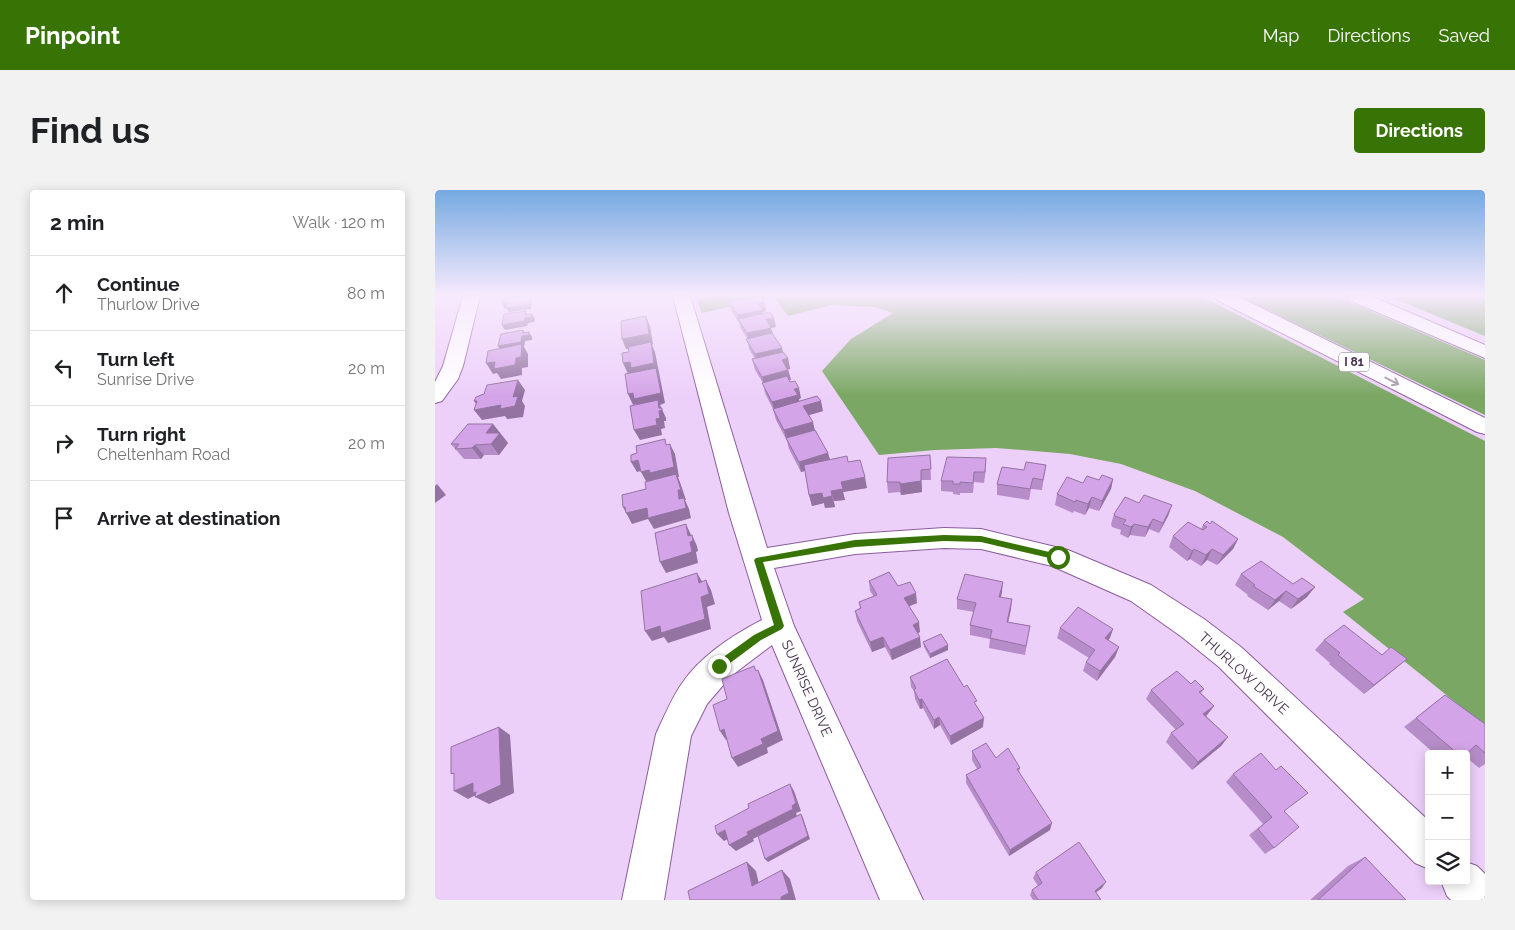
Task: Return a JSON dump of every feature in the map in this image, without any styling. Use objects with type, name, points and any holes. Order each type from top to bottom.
[{"type":"main road","points":[[435,397],[448,379],[463,329]]},
{"type":"main road","name":"SUNRISE DRIVE","points":[[690,329],[742,513],[759,560],[779,626],[902,900]]},
{"type":"main road","name":"I 81","points":[[1289,329],[1485,427]]},
{"type":"main road","points":[[1432,329],[1485,352]]},
{"type":"main road","name":"THURLOW DRIVE","points":[[759,560],[855,544],[944,538],[981,539],[1058,557],[1141,593],[1193,628],[1230,657],[1425,845]]},
{"type":"main road","points":[[643,900],[674,734],[695,693],[719,666],[757,638],[779,626]]},
{"type":"main road","points":[[1466,885],[1481,900]]},
{"type":"green space","points":[[867,329],[1266,329],[1485,441],[1485,726],[1343,612],[1364,599],[1283,537],[1195,491],[1121,464],[1070,454],[996,448],[935,450],[879,455],[822,371],[851,339]]},
{"type":"green space","points":[[1307,329],[1413,329],[1485,360],[1485,415]]},
{"type":"green space","points":[[1468,329],[1485,329],[1485,336]]},
{"type":"building","points":[[621,329],[648,329],[649,334],[622,339]]},
{"type":"building","points":[[745,329],[766,329],[747,333]]},
{"type":"building","points":[[523,330],[523,333],[529,332],[529,335],[522,336],[521,342],[498,346],[501,334]]},
{"type":"building","points":[[772,333],[782,348],[755,354],[746,339]]},
{"type":"building","points":[[651,342],[654,363],[631,368],[630,362],[623,363],[622,353],[629,352],[628,347]]},
{"type":"building","points":[[522,344],[521,357],[516,358],[515,365],[494,369],[495,362],[486,363],[488,351]]},
{"type":"building","points":[[783,352],[788,358],[782,360],[788,370],[762,377],[752,359]]},
{"type":"building","points":[[656,368],[661,393],[634,399],[633,393],[628,394],[625,374]]},
{"type":"building","points":[[787,376],[790,382],[795,381],[799,388],[794,389],[798,395],[772,402],[762,383]]},
{"type":"building","points":[[518,380],[513,397],[518,396],[515,406],[500,409],[501,405],[474,410],[477,401],[474,401],[476,397],[484,394],[487,385]]},
{"type":"building","points":[[817,396],[821,401],[803,406],[813,422],[784,430],[773,409]]},
{"type":"building","points":[[658,400],[659,408],[662,408],[662,410],[659,411],[660,418],[656,419],[657,425],[634,430],[630,406]]},
{"type":"building","points":[[468,424],[493,424],[486,433],[500,433],[491,444],[455,449],[459,444],[451,444]]},
{"type":"building","points":[[815,430],[828,453],[799,462],[786,438]]},
{"type":"building","points":[[665,439],[666,445],[670,444],[674,467],[650,473],[649,470],[641,472],[638,460],[631,462],[631,455],[637,453],[636,446]]},
{"type":"building","points":[[930,455],[931,469],[921,470],[921,481],[900,484],[900,482],[887,482],[888,458]]},
{"type":"building","points":[[847,456],[848,462],[860,460],[865,477],[841,482],[843,489],[831,491],[832,496],[823,498],[822,493],[809,495],[804,465]]},
{"type":"building","points":[[947,457],[986,458],[985,472],[974,472],[973,483],[960,482],[960,484],[953,484],[953,481],[941,481]]},
{"type":"building","points":[[1026,462],[1046,465],[1043,480],[1033,478],[1030,489],[997,484],[1002,467],[1024,470]]},
{"type":"building","points":[[676,474],[681,490],[678,490],[679,499],[684,498],[686,508],[648,518],[647,508],[626,513],[625,507],[623,507],[622,495],[646,489],[645,482]]},
{"type":"building","points":[[1102,475],[1113,479],[1102,501],[1092,497],[1088,504],[1076,500],[1075,502],[1057,494],[1067,477],[1083,483],[1087,476],[1099,480]]},
{"type":"building","points":[[1144,495],[1172,505],[1163,523],[1153,519],[1148,527],[1134,524],[1131,527],[1123,524],[1126,520],[1115,516],[1114,514],[1125,497],[1139,503]]},
{"type":"building","points":[[1207,521],[1210,524],[1212,521],[1238,539],[1223,555],[1212,549],[1206,555],[1194,549],[1192,551],[1173,536],[1188,522],[1203,530],[1207,527],[1203,525]]},
{"type":"building","points":[[686,524],[688,536],[692,535],[693,541],[690,542],[692,552],[660,562],[655,533]]},
{"type":"building","points":[[1261,561],[1293,584],[1302,578],[1315,587],[1298,599],[1286,591],[1275,600],[1253,586],[1255,585],[1241,574]]},
{"type":"building","points":[[889,572],[898,586],[910,582],[916,593],[904,598],[919,622],[913,625],[920,637],[890,650],[883,637],[870,642],[855,611],[861,608],[859,602],[877,595],[869,581]]},
{"type":"building","points":[[697,573],[699,583],[706,580],[709,594],[701,597],[705,619],[661,633],[660,626],[645,631],[641,591]]},
{"type":"building","points":[[965,574],[1003,582],[999,597],[1012,599],[1007,622],[1030,626],[1026,646],[990,638],[992,630],[970,625],[976,603],[957,599]]},
{"type":"building","points":[[1078,607],[1113,629],[1105,638],[1119,647],[1100,671],[1086,662],[1095,650],[1060,628]]},
{"type":"building","points":[[1344,625],[1382,655],[1391,647],[1407,659],[1374,685],[1338,655],[1340,653],[1324,640]]},
{"type":"building","points":[[941,634],[948,645],[930,654],[923,642]]},
{"type":"building","points":[[947,659],[964,687],[967,685],[977,701],[974,702],[984,718],[950,736],[939,717],[934,720],[922,699],[919,700],[914,690],[916,688],[910,677]]},
{"type":"building","points":[[754,666],[756,671],[758,670],[778,731],[761,739],[763,744],[732,758],[724,729],[720,731],[713,705],[727,699],[722,679]]},
{"type":"building","points":[[1177,671],[1191,684],[1195,680],[1204,689],[1199,692],[1214,706],[1203,714],[1228,737],[1198,762],[1171,733],[1184,724],[1151,690]]},
{"type":"building","points":[[1445,695],[1485,724],[1485,753],[1476,745],[1470,750],[1453,750],[1416,718]]},
{"type":"building","points":[[499,727],[501,785],[475,797],[476,792],[473,793],[473,783],[454,791],[454,773],[451,774],[451,747]]},
{"type":"building","points":[[986,743],[996,758],[1008,748],[1020,768],[1017,769],[1052,823],[1010,850],[966,775],[981,767],[972,751]]},
{"type":"building","points":[[1261,753],[1276,770],[1281,766],[1308,793],[1284,811],[1299,827],[1274,848],[1258,829],[1272,817],[1233,774]]},
{"type":"building","points":[[790,784],[796,803],[792,806],[793,809],[747,832],[748,835],[729,845],[725,830],[717,834],[715,826],[749,808],[748,804]]},
{"type":"building","points":[[801,814],[808,836],[765,859],[758,836]]},
{"type":"building","points":[[1079,842],[1106,882],[1095,891],[1101,900],[1038,900],[1032,890],[1042,883],[1036,872]]},
{"type":"building","points":[[1365,857],[1406,900],[1318,900]]},
{"type":"building","points":[[747,862],[752,886],[782,870],[789,893],[781,897],[781,900],[690,900],[688,891]]},
{"type":"route","points":[[719,666],[757,638],[779,626],[759,560],[855,544],[944,538],[981,539],[1058,557]]}]
